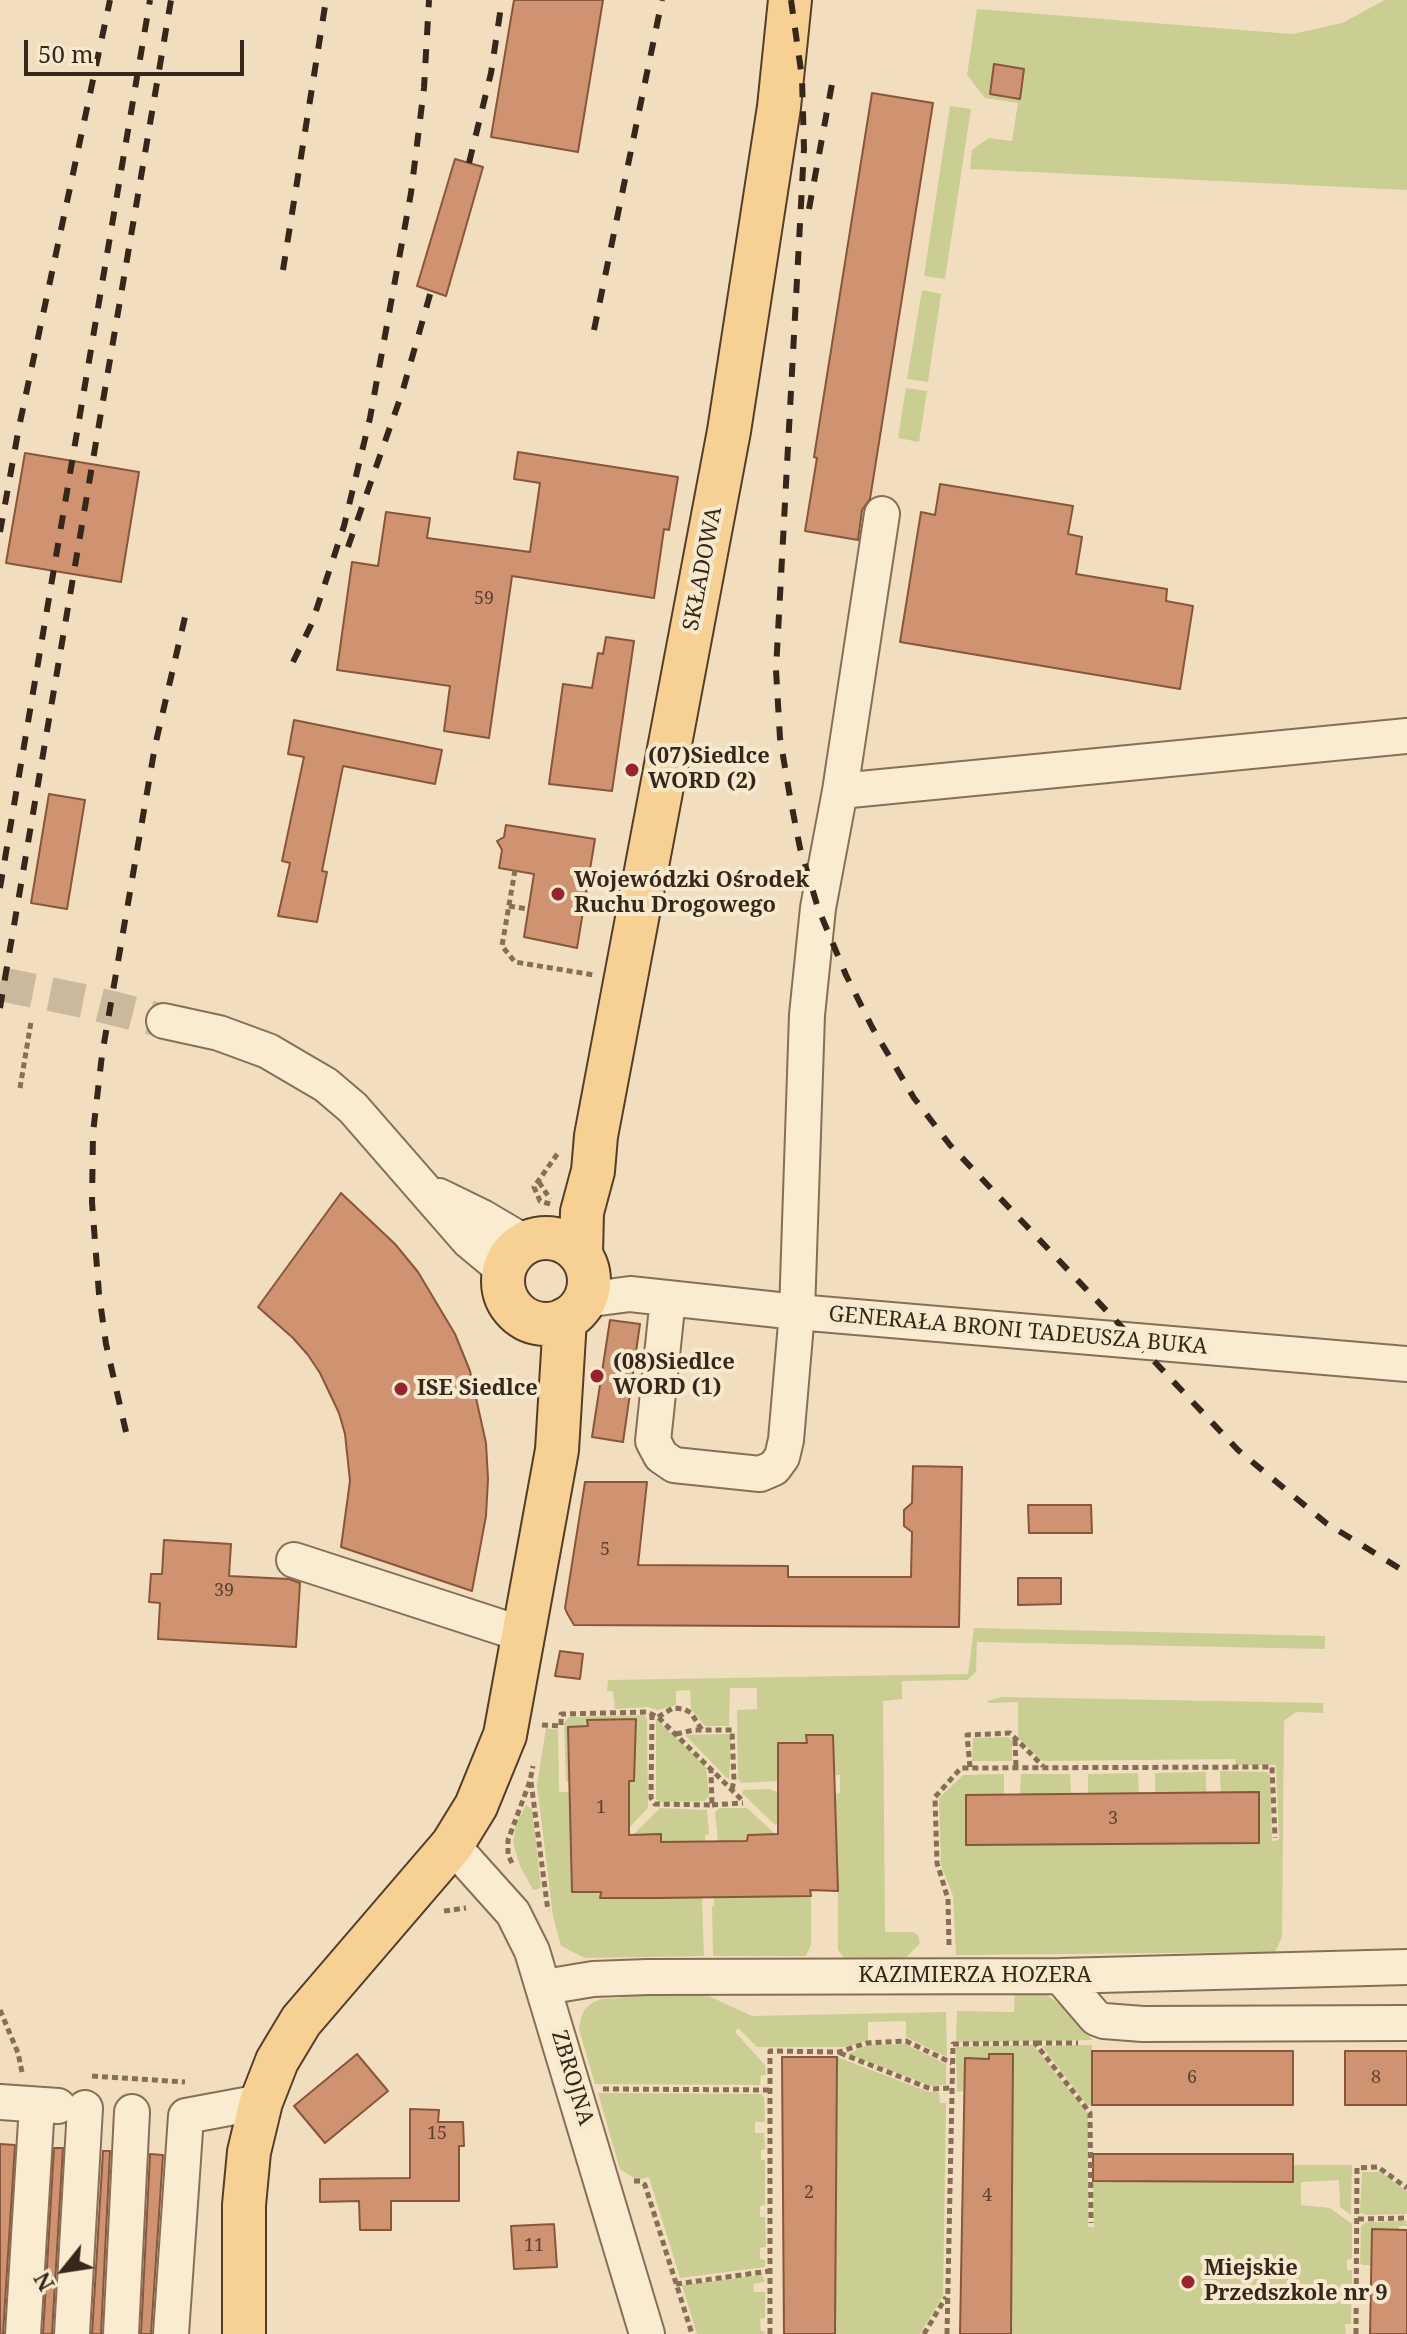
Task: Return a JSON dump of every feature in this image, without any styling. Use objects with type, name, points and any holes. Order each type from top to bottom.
[{"type":"main road","name":"SKŁADOWA","points":[[553,1269],[577,1164],[596,1136],[729,431],[779,107],[790,0]]},
{"type":"main road","points":[[244,2334],[244,2205],[249,2152],[261,2102],[277,2061],[301,2021],[452,1845],[476,1806],[501,1747],[525,1635],[544,1510],[557,1450],[553,1269]]},
{"type":"street","points":[[668,1298],[653,1441],[661,1456],[674,1465],[760,1474],[774,1468],[784,1449],[797,1312],[807,1015],[818,908],[840,791],[882,514]]},
{"type":"street","points":[[840,791],[1407,736]]},
{"type":"street","points":[[164,1021],[219,1033],[268,1051],[297,1066],[353,1108],[427,1191],[482,1217],[553,1269]]},
{"type":"street","name":"GENERAŁA BRONI TADEUSZA BUKA","points":[[553,1269],[630,1294],[797,1312],[1407,1364]]},
{"type":"street","points":[[294,1560],[525,1635]]},
{"type":"street","name":"ZBROJNA","points":[[452,1845],[513,1913],[532,1951],[647,2334]]},
{"type":"street","name":"KAZIMIERZA HOZERA","points":[[545,1987],[593,1979],[648,1977],[1060,1976],[1407,1967]]},
{"type":"street","points":[[1060,1976],[1096,2018],[1104,2021],[1143,2024],[1407,2023]]},
{"type":"street","points":[[0,2102],[36,2089],[84,2092],[132,2112],[186,2116],[261,2102]]},
{"type":"street","points":[[23,2334],[36,2089]]},
{"type":"street","points":[[72,2334],[84,2092]]},
{"type":"street","points":[[121,2334],[132,2112]]},
{"type":"street","points":[[171,2334],[186,2116]]},
{"type":"path","points":[[515,870],[502,946],[515,962],[602,976]]},
{"type":"path","points":[[509,906],[528,909]]},
{"type":"path","points":[[20,1088],[31,1022]]},
{"type":"path","points":[[553,1269],[539,1182],[534,1187],[536,1198],[546,1205],[553,1269]]},
{"type":"path","points":[[655,1716],[673,1708],[684,1709],[691,1713],[702,1730]]},
{"type":"path","points":[[540,1725],[561,1726],[561,1714],[647,1712],[655,1716],[676,1734],[744,1802],[712,1805],[660,1805],[653,1802],[655,1716]]},
{"type":"path","points":[[676,1734],[732,1730],[732,1790]]},
{"type":"path","points":[[970,1767],[967,1735],[1010,1733],[1044,1767]]},
{"type":"path","points":[[1015,1738],[1016,1767]]},
{"type":"path","points":[[950,1952],[948,1899],[937,1863],[935,1797],[961,1768],[1272,1767],[1275,1838]]},
{"type":"path","points":[[711,1770],[712,1805]]},
{"type":"path","points":[[530,1781],[549,1915]]},
{"type":"path","points":[[439,1913],[468,1908],[476,1911]]},
{"type":"path","points":[[0,2010],[18,2053],[20,2072],[36,2089]]},
{"type":"path","points":[[770,2334],[770,2051],[839,2052],[867,2043],[906,2041],[952,2063]]},
{"type":"path","points":[[1035,2043],[1090,2113],[1091,2223]]},
{"type":"path","points":[[947,2334],[953,2044],[1091,2043]]},
{"type":"path","points":[[839,2052],[931,2089],[951,2088]]},
{"type":"path","points":[[84,2092],[193,2082]]},
{"type":"path","points":[[592,2089],[770,2090]]},
{"type":"path","points":[[1356,2334],[1357,2168],[1378,2167],[1407,2188]]},
{"type":"path","points":[[1358,2219],[1407,2218]]},
{"type":"path","points":[[692,2334],[676,2284],[770,2271]]},
{"type":"path","points":[[924,2334],[947,2296]]},
{"type":"green space","points":[[1385,0],[1407,0],[1407,190],[970,169],[972,150],[989,138],[1012,141],[1018,103],[985,98],[967,75],[977,9],[1292,34],[1342,23]],"holes":[[[994,64],[1023,69],[1020,99],[990,94]]]},
{"type":"green space","points":[[950,106],[971,109],[945,279],[924,276]]},
{"type":"green space","points":[[922,290],[941,294],[928,382],[907,379]]},
{"type":"green space","points":[[906,388],[927,391],[919,442],[898,438]]},
{"type":"green space","points":[[974,1628],[1325,1636],[1325,1649],[977,1642],[976,1672],[967,1680],[902,1681],[902,1699],[883,1701],[885,1932],[913,1932],[918,1935],[920,1943],[901,1963],[854,1963],[844,1958],[838,1950],[838,1850],[835,1849],[834,1794],[840,1793],[840,1775],[834,1775],[833,1735],[807,1735],[807,1743],[778,1743],[777,1781],[741,1783],[738,1779],[737,1710],[757,1709],[757,1688],[730,1688],[729,1726],[705,1726],[691,1709],[690,1690],[676,1691],[676,1705],[658,1710],[648,1707],[615,1709],[613,1691],[607,1691],[608,1680],[968,1674]]},
{"type":"green space","points":[[1002,1697],[1323,1703],[1323,1713],[1296,1712],[1284,1721],[1282,1937],[1275,1952],[956,1955],[953,1896],[941,1865],[939,1798],[963,1775],[1004,1774],[1004,1795],[966,1795],[966,1845],[1259,1843],[1259,1792],[1221,1793],[1220,1771],[1267,1772],[1270,1775],[1272,1841],[1279,1840],[1276,1765],[1236,1765],[1235,1759],[1043,1761],[1018,1738],[1018,1702],[988,1703]]},
{"type":"green space","points":[[644,1715],[647,1719],[648,1808],[629,1828],[629,1781],[635,1780],[635,1762],[629,1761],[635,1720],[588,1720],[587,1726],[569,1727],[570,1781],[566,1781],[564,1723],[569,1717]]},
{"type":"green space","points":[[656,1719],[706,1767],[709,1796],[705,1801],[660,1802],[656,1799]]},
{"type":"green space","points":[[546,1728],[558,1730],[559,1792],[572,1792],[600,1898],[702,1898],[704,1956],[585,1958],[561,1946],[553,1916],[537,1785]]},
{"type":"green space","points":[[728,1734],[731,1737],[729,1780],[685,1735]]},
{"type":"green space","points":[[1008,1737],[1012,1741],[1012,1761],[972,1761],[973,1738]]},
{"type":"green space","points":[[1206,1772],[1206,1793],[1155,1793],[1155,1773]]},
{"type":"green space","points":[[1138,1773],[1139,1793],[1088,1794],[1088,1774]]},
{"type":"green space","points":[[1021,1774],[1070,1774],[1071,1794],[1020,1794]]},
{"type":"green space","points":[[770,1789],[777,1792],[778,1821],[775,1825],[742,1793],[744,1790]]},
{"type":"green space","points":[[526,1805],[532,1809],[541,1887],[536,1890],[533,1890],[520,1866],[513,1843],[516,1824]]},
{"type":"green space","points":[[660,1808],[707,1810],[709,1834],[705,1835],[705,1841],[661,1842],[661,1834],[633,1835]]},
{"type":"green space","points":[[720,1808],[747,1808],[775,1834],[747,1841],[718,1841],[715,1812]]},
{"type":"green space","points":[[790,1891],[790,1897],[811,1897],[811,1945],[806,1956],[713,1956],[714,1897],[767,1897]]},
{"type":"green space","points":[[621,1990],[700,1992],[752,2016],[946,2012],[947,2057],[906,2037],[906,2021],[868,2022],[868,2040],[845,2047],[757,2047],[738,2028],[735,2032],[765,2065],[766,2075],[761,2075],[760,2085],[595,2084],[579,2029],[581,2018],[592,2003],[601,1999],[621,1998]]},
{"type":"green space","points":[[1015,1990],[1038,1990],[1054,2000],[1068,2010],[1092,2040],[956,2042],[957,2011],[1014,2012]]},
{"type":"green space","points":[[905,2044],[946,2064],[946,2085],[932,2086],[848,2054],[868,2045]]},
{"type":"green space","points":[[1033,2045],[1088,2114],[1088,2227],[1094,2227],[1093,2181],[1292,2182],[1293,2165],[1352,2165],[1351,2215],[1340,2207],[1339,2180],[1301,2182],[1301,2205],[1330,2208],[1352,2224],[1352,2259],[1347,2260],[1347,2270],[1352,2270],[1351,2324],[1345,2324],[1346,2334],[1011,2334],[1013,2055],[989,2054],[989,2059],[966,2058],[965,2091],[957,2092],[956,2047]]},
{"type":"green space","points":[[1092,2045],[1092,2105],[1087,2105],[1042,2046]]},
{"type":"green space","points":[[837,2057],[929,2092],[939,2092],[940,2103],[946,2103],[943,2296],[920,2334],[835,2334]]},
{"type":"green space","points":[[598,2093],[761,2094],[764,2097],[765,2122],[755,2122],[755,2133],[764,2133],[765,2149],[761,2150],[761,2160],[765,2160],[765,2205],[760,2206],[760,2217],[765,2217],[766,2247],[760,2248],[760,2259],[765,2260],[765,2267],[680,2278],[649,2177],[637,2180],[620,2169]]},
{"type":"green space","points":[[1362,2172],[1380,2172],[1407,2191],[1407,2214],[1360,2213]]},
{"type":"green space","points":[[1407,2221],[1407,2226],[1399,2226],[1371,2265],[1360,2263],[1361,2226],[1366,2222]]},
{"type":"green space","points":[[762,2275],[765,2282],[753,2284],[754,2292],[765,2292],[765,2318],[760,2319],[761,2331],[765,2334],[697,2334],[682,2285]]},
{"type":"building","points":[[514,0],[603,0],[578,152],[491,137]]},
{"type":"building","points":[[994,64],[1024,69],[1020,99],[990,94]]},
{"type":"building","points":[[872,93],[933,103],[870,499],[862,510],[858,540],[805,531]]},
{"type":"building","points":[[455,159],[483,167],[446,296],[417,286]]},
{"type":"building","points":[[518,452],[678,477],[669,530],[664,529],[654,598],[512,576],[489,738],[444,731],[450,686],[337,670],[352,562],[378,566],[386,512],[430,518],[427,538],[530,552],[540,483],[514,479]]},
{"type":"building","points":[[25,453],[139,472],[121,582],[6,563]]},
{"type":"building","points":[[940,484],[1073,506],[1068,534],[1082,537],[1076,574],[1167,589],[1166,601],[1193,606],[1180,689],[900,642],[921,512],[935,515]]},
{"type":"building","points":[[606,637],[634,641],[612,791],[549,784],[563,684],[592,688],[598,653],[603,654]]},
{"type":"building","points":[[294,720],[442,750],[435,784],[343,766],[322,871],[327,872],[317,922],[278,916],[290,863],[282,861],[304,757],[288,754]]},
{"type":"building","points":[[49,794],[85,800],[67,909],[31,903]]},
{"type":"building","name":"Wojewódzki Ośrodek Ruchu Drogowego","points":[[506,825],[595,839],[577,948],[524,937],[534,874],[499,868],[502,850],[497,841],[504,837]]},
{"type":"building","name":"ISE Siedlce","points":[[341,1193],[395,1244],[418,1272],[455,1334],[470,1371],[486,1443],[488,1479],[486,1516],[472,1591],[341,1547],[350,1481],[345,1434],[339,1413],[308,1355],[258,1307]]},
{"type":"building","points":[[610,1320],[640,1324],[623,1442],[592,1437]]},
{"type":"building","points":[[913,1466],[962,1467],[959,1627],[574,1625],[567,1613],[565,1608],[585,1482],[647,1482],[638,1565],[788,1566],[788,1577],[911,1577],[912,1532],[904,1526],[904,1510],[912,1503]]},
{"type":"building","points":[[1028,1505],[1091,1505],[1092,1533],[1029,1533]]},
{"type":"building","points":[[164,1540],[231,1544],[229,1576],[289,1579],[300,1583],[296,1647],[158,1639],[160,1603],[149,1602],[151,1574],[162,1574]]},
{"type":"building","points":[[1018,1578],[1061,1578],[1061,1604],[1018,1605]]},
{"type":"building","points":[[560,1651],[583,1654],[580,1679],[555,1676]]},
{"type":"building","points":[[636,1719],[634,1781],[629,1781],[629,1835],[661,1834],[661,1842],[747,1841],[748,1835],[778,1834],[778,1743],[807,1743],[806,1735],[833,1735],[838,1891],[810,1890],[811,1896],[659,1898],[600,1898],[601,1892],[572,1892],[568,1727],[588,1726],[587,1720]]},
{"type":"building","points":[[1259,1792],[1259,1843],[966,1845],[966,1795]]},
{"type":"building","points":[[1092,2051],[1293,2051],[1293,2105],[1092,2105]]},
{"type":"building","points":[[1345,2051],[1407,2051],[1407,2105],[1345,2105]]},
{"type":"building","points":[[357,2054],[388,2091],[325,2143],[294,2106]]},
{"type":"building","points":[[989,2054],[1013,2054],[1011,2334],[960,2334],[965,2058],[989,2059]]},
{"type":"building","points":[[782,2057],[837,2057],[835,2334],[784,2334]]},
{"type":"building","points":[[410,2109],[439,2110],[438,2122],[463,2122],[464,2146],[459,2146],[459,2201],[391,2201],[391,2230],[360,2230],[359,2201],[320,2202],[320,2179],[410,2178]]},
{"type":"building","points":[[0,2144],[15,2145],[3,2334],[0,2334]]},
{"type":"building","points":[[54,2148],[63,2148],[52,2334],[43,2334]]},
{"type":"building","points":[[103,2151],[110,2151],[101,2334],[92,2334]]},
{"type":"building","points":[[150,2154],[163,2155],[151,2334],[141,2334]]},
{"type":"building","points":[[1093,2154],[1293,2154],[1293,2182],[1093,2181]]},
{"type":"building","points":[[554,2224],[557,2267],[514,2269],[511,2226]]},
{"type":"building","points":[[1372,2229],[1407,2230],[1407,2334],[1370,2334]]},
{"type":"tunnel","points":[[0,984],[164,1021]]},
{"type":"railway","points":[[0,532],[19,427],[110,0]]},
{"type":"railway","points":[[0,888],[150,0]]},
{"type":"railway","points":[[0,1008],[171,0]]},
{"type":"railway","points":[[283,270],[326,0]]},
{"type":"railway","points":[[293,662],[312,623],[344,526],[370,418],[411,193],[424,88],[429,0]]},
{"type":"railway","points":[[469,163],[491,73],[502,0]]},
{"type":"railway","points":[[594,330],[662,0]]},
{"type":"railway","points":[[791,0],[802,78],[804,149],[776,670],[780,738],[790,797],[800,848],[818,908],[872,1027],[914,1098],[950,1145],[1238,1450],[1326,1523],[1407,1573]]},
{"type":"railway","points":[[809,209],[834,73]]},
{"type":"railway","points":[[348,547],[402,393],[431,291]]},
{"type":"railway","points":[[126,1432],[106,1344],[99,1294],[92,1202],[93,1133],[102,1055],[155,746],[185,617]]},
{"type":"place","name":"(07)Siedlce WORD (2)","points":[[632,770]]},
{"type":"place","name":"Wojewódzki Ośrodek Ruchu Drogowego","points":[[558,894]]},
{"type":"place","name":"(08)Siedlce WORD (1)","points":[[597,1376]]},
{"type":"place","name":"ISE Siedlce","points":[[401,1389]]},
{"type":"place","name":"Miejskie Przedszkole nr 9","points":[[1188,2282]]}]
